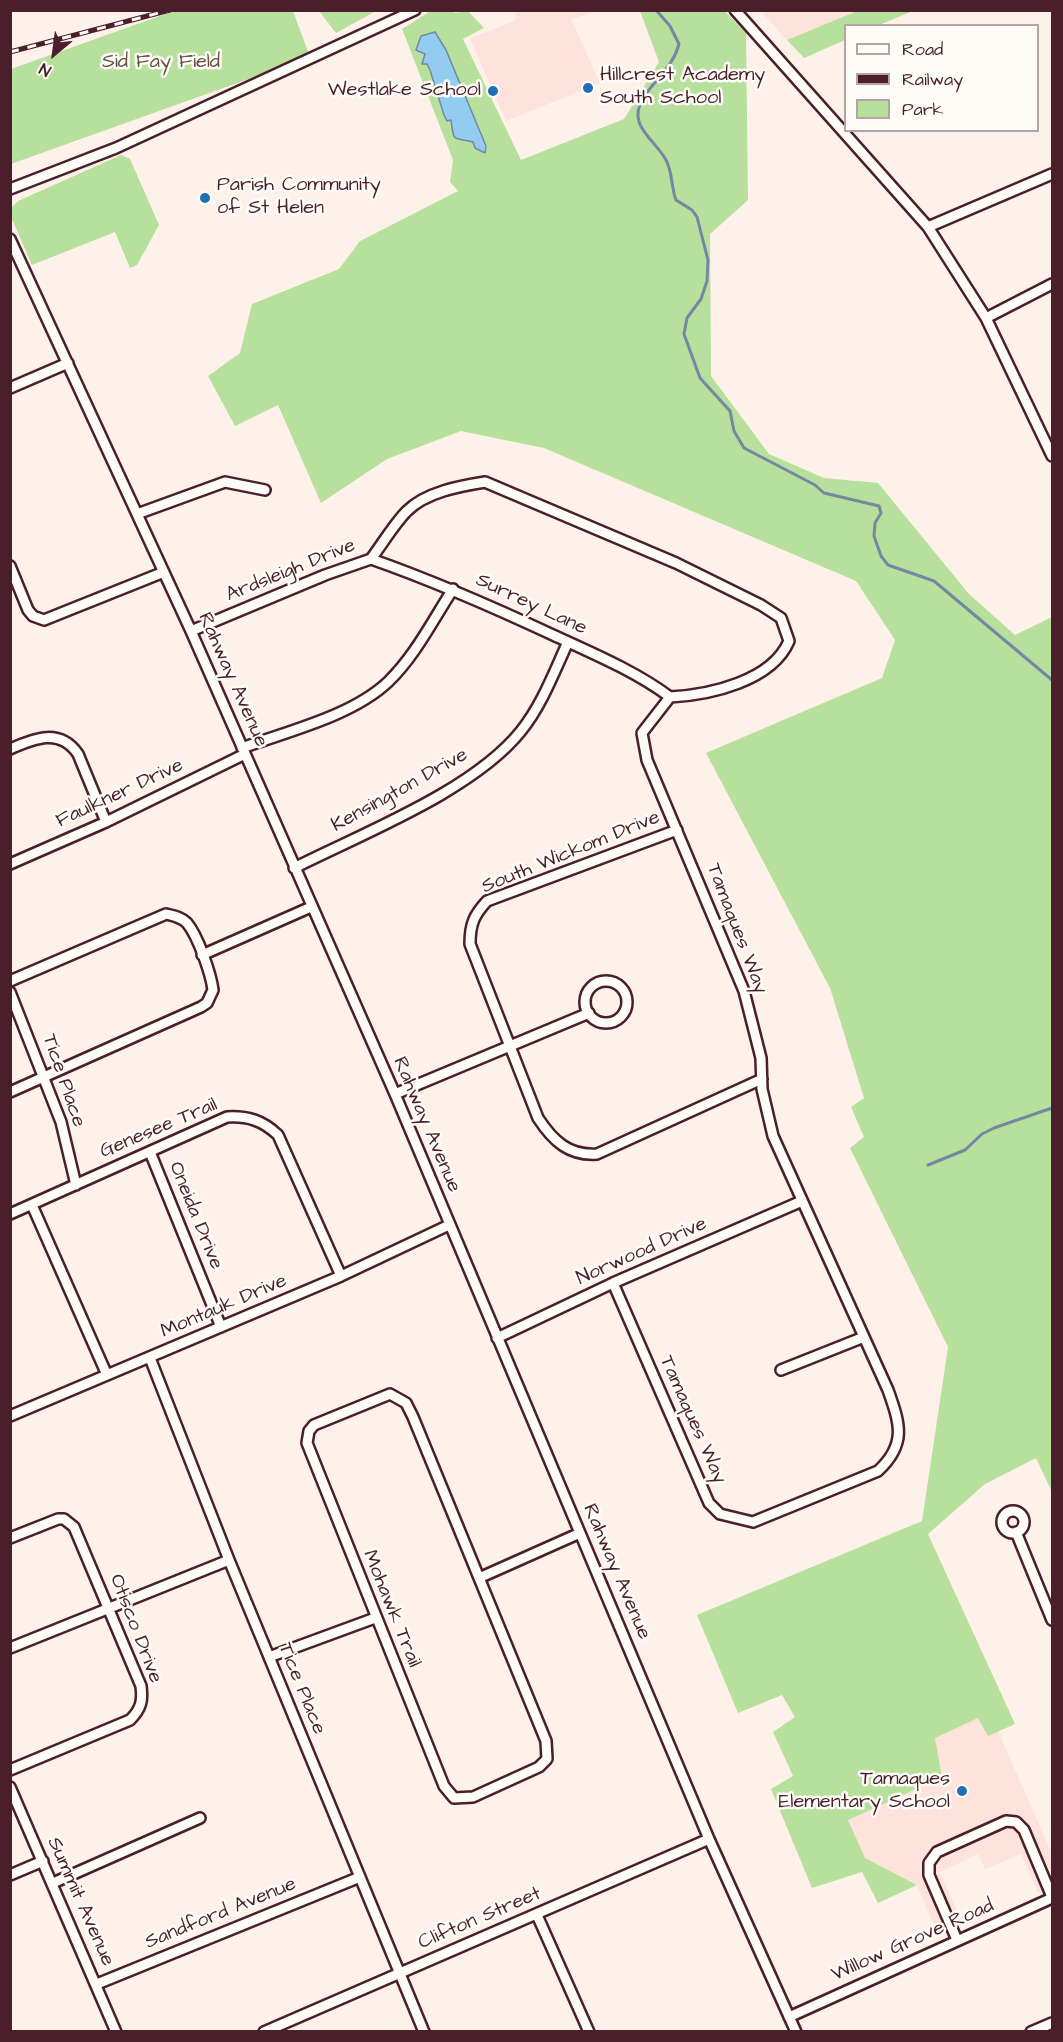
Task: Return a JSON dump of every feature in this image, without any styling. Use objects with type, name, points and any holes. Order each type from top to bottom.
[{"type":"street","points":[[10,189],[116,148],[415,10]]},
{"type":"street","points":[[735,10],[927,228],[986,318],[1053,456]]},
{"type":"street","points":[[927,228],[1053,174]]},
{"type":"street","name":"Rahway Avenue","points":[[10,239],[15,261],[68,363],[191,631],[395,1094],[708,1839],[796,2031]]},
{"type":"street","points":[[986,318],[1053,284]]},
{"type":"street","points":[[10,388],[68,363]]},
{"type":"street","points":[[137,514],[225,482],[265,490]]},
{"type":"street","points":[[371,559],[407,511],[419,501],[466,485],[485,482],[675,563],[761,605],[781,618],[789,641],[784,653],[759,673],[714,690],[670,697]]},
{"type":"street","name":"Surrey Lane","points":[[371,559],[453,588],[653,684],[670,697]]},
{"type":"street","name":"Ardsleigh Drive","points":[[191,631],[325,575],[371,559]]},
{"type":"street","points":[[10,566],[28,610],[33,616],[44,620],[164,573]]},
{"type":"street","name":"Faulkner Drive","points":[[10,864],[106,822],[243,751],[353,707],[387,683],[416,648],[453,588]]},
{"type":"street","name":"Kensington Drive","points":[[294,868],[435,797],[488,764],[521,732],[531,717],[541,701],[568,642]]},
{"type":"street","name":"Tamaques Way","points":[[613,1283],[709,1503],[720,1514],[736,1520],[753,1522],[878,1471],[889,1461],[897,1445],[900,1425],[888,1390],[773,1136],[762,1079],[761,1058],[744,991],[647,760],[642,733],[670,697]]},
{"type":"street","points":[[10,749],[42,737],[60,737],[71,744],[78,754],[106,822]]},
{"type":"street","name":"South Wickom Drive","points":[[677,830],[487,901],[476,914],[470,927],[470,944],[538,1118],[550,1136],[580,1155],[597,1154],[762,1079]]},
{"type":"street","points":[[202,954],[311,907]]},
{"type":"street","points":[[10,981],[166,914],[179,916],[188,924],[202,954],[213,990],[207,1003],[10,1092]]},
{"type":"street","points":[[605,981],[622,989],[626,1004],[625,1010],[616,1020],[604,1023],[588,1013],[586,996],[593,986],[605,981]]},
{"type":"street","name":"Tice Place","points":[[10,992],[46,1077],[61,1122],[76,1185]]},
{"type":"street","points":[[395,1094],[588,1013]]},
{"type":"street","name":"Genesee Trail","points":[[10,1214],[226,1117],[253,1118],[267,1124],[278,1135],[341,1276]]},
{"type":"street","name":"Oneida Drive","points":[[150,1152],[222,1327]]},
{"type":"street","name":"Norwood Drive","points":[[496,1338],[613,1283],[802,1201]]},
{"type":"street","points":[[32,1205],[107,1375]]},
{"type":"street","name":"Montauk Drive","points":[[10,1416],[341,1276],[449,1225]]},
{"type":"street","points":[[781,1370],[864,1337]]},
{"type":"street","name":"Tice Place","points":[[150,1358],[229,1560],[424,2031]]},
{"type":"street","name":"Mohawk Trail","points":[[390,1394],[406,1403],[479,1578],[546,1741],[547,1759],[539,1767],[473,1797],[454,1798],[444,1786],[307,1443],[309,1431],[314,1425],[381,1396],[390,1394]]},
{"type":"street","name":"Otisco Drive","points":[[10,1538],[58,1519],[70,1523],[109,1608],[141,1686],[143,1700],[138,1712],[130,1720],[10,1770]]},
{"type":"street","points":[[1016,1532],[1053,1620]]},
{"type":"street","points":[[479,1578],[580,1533]]},
{"type":"street","points":[[10,1648],[229,1560]]},
{"type":"street","points":[[269,1658],[375,1618]]},
{"type":"street","name":"Summit Avenue","points":[[10,1787],[117,2031]]},
{"type":"street","points":[[53,1883],[200,1818]]},
{"type":"street","points":[[957,1940],[927,1869],[937,1852],[1010,1820],[1024,1830],[1053,1898]]},
{"type":"street","name":"Clifton Street","points":[[264,2031],[537,1915],[708,1839]]},
{"type":"street","points":[[10,1875],[43,1861]]},
{"type":"street","name":"Sandford Avenue","points":[[97,1984],[360,1877]]},
{"type":"street","name":"Willow Grove Road","points":[[789,2017],[1053,1898]]},
{"type":"street","points":[[537,1915],[589,2031]]},
{"type":"street","points":[[1031,2031],[1053,2023]]},
{"type":"shaded area","points":[[520,11],[598,11],[571,19],[600,83],[506,121],[470,39],[516,20],[515,13]]},
{"type":"shaded area","points":[[761,11],[857,11],[787,40]]},
{"type":"shaded area","points":[[928,1535],[1015,1724],[998,1731],[1052,1854],[1052,1887],[1038,1893],[1021,1854],[985,1869],[978,1854],[940,1872],[963,1925],[938,1936],[917,1885],[865,1858],[848,1820]]},
{"type":"green space","points":[[432,10],[455,13],[468,11],[484,28],[463,39],[521,160],[624,119],[659,62],[640,11],[725,11],[746,33],[748,200],[710,234],[711,376],[769,454],[824,478],[878,483],[969,594],[1015,635],[1052,617],[1052,1492],[1036,1458],[985,1484],[928,1534],[1015,1724],[988,1736],[978,1718],[935,1738],[942,1777],[848,1820],[865,1858],[917,1885],[878,1903],[862,1872],[812,1888],[771,1789],[793,1776],[773,1732],[795,1717],[782,1695],[738,1713],[697,1615],[922,1521],[948,1347],[850,1148],[864,1137],[851,1107],[864,1098],[830,988],[706,753],[882,678],[895,640],[856,581],[544,448],[461,431],[387,459],[321,503],[278,405],[235,426],[208,376],[240,353],[252,304],[339,269],[360,241],[458,191],[450,182],[453,160],[402,29]]},
{"type":"green space","name":"Sid Fay Field","points":[[174,11],[293,11],[310,57],[11,164],[11,69]]},
{"type":"green space","points":[[319,11],[376,11],[336,33]]},
{"type":"green space","points":[[857,11],[913,11],[881,24],[844,24],[844,40],[804,58],[787,40]]},
{"type":"green space","points":[[121,155],[130,159],[159,225],[137,265],[130,268],[115,232],[32,265],[11,217],[12,207],[18,201]]},
{"type":"water","points":[[435,32],[446,50],[486,146],[485,153],[475,148],[473,142],[455,138],[451,120],[447,121],[444,115],[430,70],[427,64],[422,64],[425,54],[416,50],[421,36]]},
{"type":"waterway","points":[[656,10],[670,26],[679,44],[668,66],[644,97],[638,116],[644,131],[666,160],[676,200],[692,210],[697,217],[708,260],[707,281],[701,299],[687,318],[684,334],[700,378],[730,411],[734,431],[744,448],[815,485],[824,493],[879,506],[881,513],[875,523],[874,536],[881,556],[888,565],[934,581],[1052,680]]},
{"type":"waterway","points":[[928,1165],[965,1150],[982,1134],[994,1128],[1052,1108]]},
{"type":"railway","points":[[10,52],[170,10]]},
{"type":"place","name":"Hillcrest Academy South School","points":[[588,88]]},
{"type":"place","name":"Westlake School","points":[[493,91]]},
{"type":"place","name":"Parish Community of St Helen","points":[[205,198]]},
{"type":"place","name":"Tamaques Elementary School","points":[[962,1791]]}]
